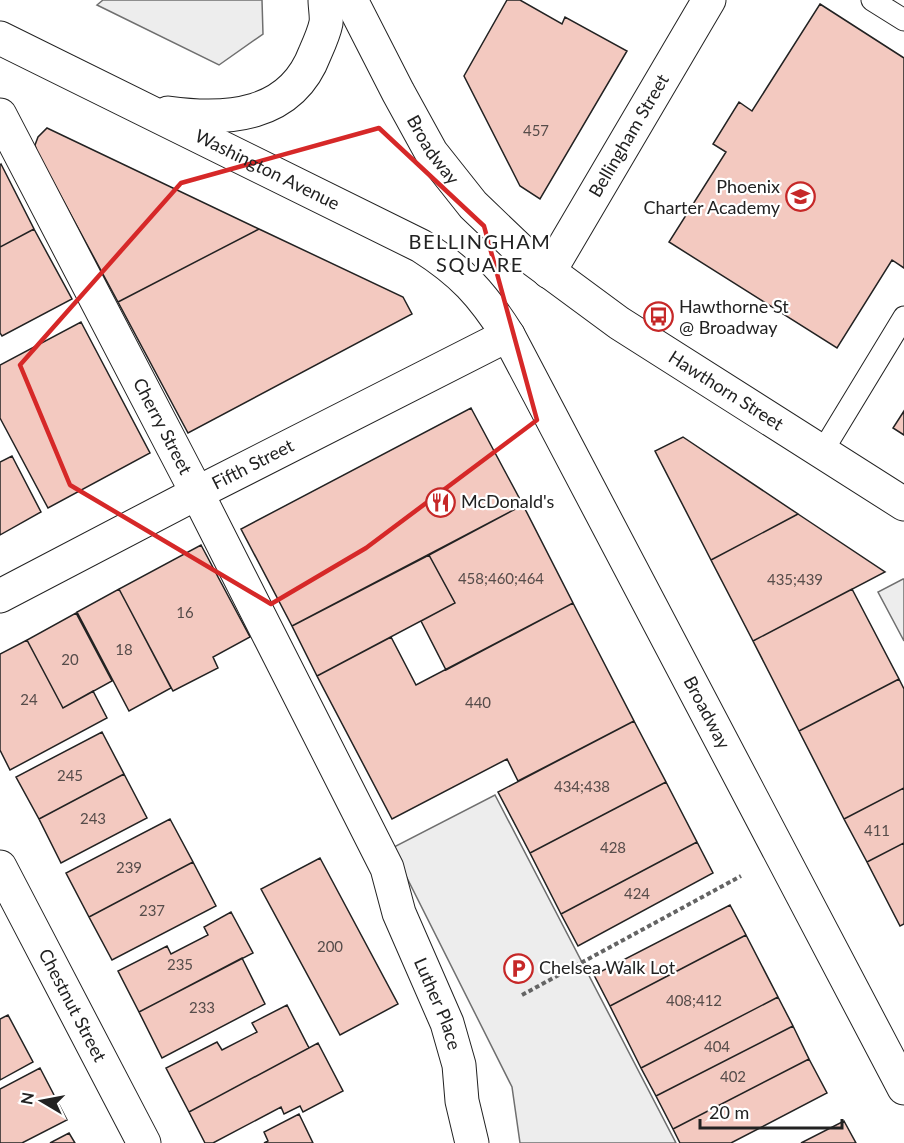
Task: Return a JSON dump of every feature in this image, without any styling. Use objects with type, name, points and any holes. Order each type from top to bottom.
[{"type":"main road","points":[[145,109],[206,116],[237,114],[263,108],[282,99],[300,84],[311,65],[326,22],[325,0]]},
{"type":"main road","name":"Broadway","points":[[351,0],[408,113],[438,161],[474,205],[496,227],[520,250],[549,272]]},
{"type":"main road","name":"Bellingham Street","points":[[549,272],[709,0]]},
{"type":"main road","name":"Washington Avenue","points":[[0,38],[421,246],[450,264],[470,284],[491,307],[508,335]]},
{"type":"main road","name":"Cherry Street","points":[[0,115],[197,493],[387,868]]},
{"type":"main road","name":"Hawthorn Street","points":[[549,272],[619,323],[904,504]]},
{"type":"main road","name":"Broadway","points":[[508,335],[904,1088]]},
{"type":"main road","name":"Fifth Street","points":[[0,596],[508,335]]},
{"type":"main road","name":"Chestnut Street","points":[[0,867],[144,1143]]},
{"type":"main road","name":"Luther Place","points":[[387,868],[399,913],[447,1023],[459,1065],[462,1101],[472,1143]]},
{"type":"lane","points":[[872,0],[904,20]]},
{"type":"lane","points":[[822,452],[904,317]]},
{"type":"path","points":[[522,995],[741,876]]},
{"type":"highlighted area","points":[[379,128],[484,226],[537,420],[366,548],[271,604],[70,485],[20,365],[181,183]]},
{"type":"shaded area","points":[[103,0],[262,0],[263,34],[219,65],[97,5]]},
{"type":"shaded area","points":[[904,579],[904,641],[878,592]]},
{"type":"shaded area","name":"Chelsea Walk Lot","points":[[495,795],[676,1143],[520,1143],[512,1087],[392,848]]},
{"type":"building","points":[[507,0],[520,0],[562,24],[565,17],[627,51],[540,199],[520,186],[464,76]]},
{"type":"building","name":"Phoenix Charter Academy","points":[[820,4],[904,58],[904,268],[892,260],[837,348],[669,242],[726,152],[713,144],[739,102],[752,111]]},
{"type":"building","points":[[47,128],[259,229],[118,302],[37,152],[35,145],[38,137]]},
{"type":"building","points":[[0,165],[34,229],[0,247]]},
{"type":"building","points":[[34,229],[72,299],[2,336],[0,333],[0,247]]},
{"type":"building","points":[[259,229],[403,297],[412,314],[188,433],[118,302]]},
{"type":"building","points":[[81,322],[150,453],[48,508],[0,418],[0,365]]},
{"type":"building","points":[[471,408],[523,505],[292,626],[241,529]]},
{"type":"building","points":[[904,411],[904,435],[893,428]]},
{"type":"building","points":[[683,437],[798,514],[711,560],[655,451]]},
{"type":"building","points":[[12,456],[41,512],[0,535],[0,462]]},
{"type":"building","points":[[523,505],[573,603],[446,670],[421,621],[455,603],[429,555]]},
{"type":"building","points":[[798,514],[885,572],[753,641],[711,560]]},
{"type":"building","points":[[201,545],[250,637],[213,657],[218,668],[173,691],[119,589]]},
{"type":"building","points":[[429,555],[455,603],[317,676],[292,626]]},
{"type":"building","points":[[119,589],[171,688],[129,711],[77,612]]},
{"type":"building","points":[[852,589],[899,679],[799,731],[753,641]]},
{"type":"building","points":[[573,603],[634,721],[518,781],[507,759],[392,819],[317,676],[391,637],[416,685]]},
{"type":"building","points":[[76,613],[112,681],[63,708],[27,640]]},
{"type":"building","points":[[27,640],[63,708],[93,691],[107,718],[10,770],[0,750],[0,654]]},
{"type":"building","points":[[899,679],[904,689],[904,788],[844,819],[799,731]]},
{"type":"building","points":[[634,721],[666,782],[530,853],[498,792]]},
{"type":"building","points":[[102,732],[124,774],[39,819],[16,777]]},
{"type":"building","points":[[124,774],[147,818],[61,863],[39,819]]},
{"type":"building","points":[[666,782],[697,842],[561,914],[530,853]]},
{"type":"building","points":[[904,788],[904,843],[867,862],[844,819]]},
{"type":"building","points":[[170,819],[193,862],[89,917],[66,873]]},
{"type":"building","points":[[697,842],[713,873],[578,946],[561,914]]},
{"type":"building","points":[[904,843],[904,924],[900,926],[867,862]]},
{"type":"building","points":[[320,858],[398,1004],[340,1035],[261,889]]},
{"type":"building","points":[[193,862],[216,906],[112,960],[89,917]]},
{"type":"building","points":[[730,905],[746,935],[610,1006],[594,975]]},
{"type":"building","points":[[231,912],[253,953],[139,1012],[118,971],[167,946],[171,954],[208,935],[204,927]]},
{"type":"building","points":[[746,935],[778,997],[641,1068],[610,1006]]},
{"type":"building","points":[[242,958],[265,1004],[162,1058],[139,1012]]},
{"type":"building","points":[[778,997],[793,1026],[656,1096],[641,1068]]},
{"type":"building","points":[[287,1005],[309,1048],[189,1112],[166,1068],[217,1042],[222,1050],[257,1032],[252,1023]]},
{"type":"building","points":[[8,1015],[33,1062],[0,1080],[0,1019]]},
{"type":"building","points":[[793,1026],[809,1059],[673,1129],[656,1096]]},
{"type":"building","points":[[318,1043],[343,1091],[303,1112],[300,1106],[284,1114],[281,1107],[213,1143],[205,1143],[189,1112]]},
{"type":"building","points":[[809,1059],[827,1093],[731,1143],[680,1143],[673,1129]]},
{"type":"building","points":[[40,1068],[67,1120],[22,1143],[0,1143],[0,1089]]},
{"type":"building","points":[[299,1114],[313,1143],[264,1143],[268,1141],[264,1132]]},
{"type":"building","points":[[844,1121],[856,1143],[801,1143]]},
{"type":"building","points":[[69,1133],[75,1143],[50,1143]]},
{"type":"place","name":"Phoenix Charter Academy","points":[[801,197]]},
{"type":"place","name":"Hawthorne St @ Broadway","points":[[658,317]]},
{"type":"place","name":"McDonald's","points":[[440,502]]},
{"type":"place","name":"Chelsea Walk Lot","points":[[518,968]]},
{"type":"district","name":"BELLINGHAM SQUARE","points":[[480,254]]}]
